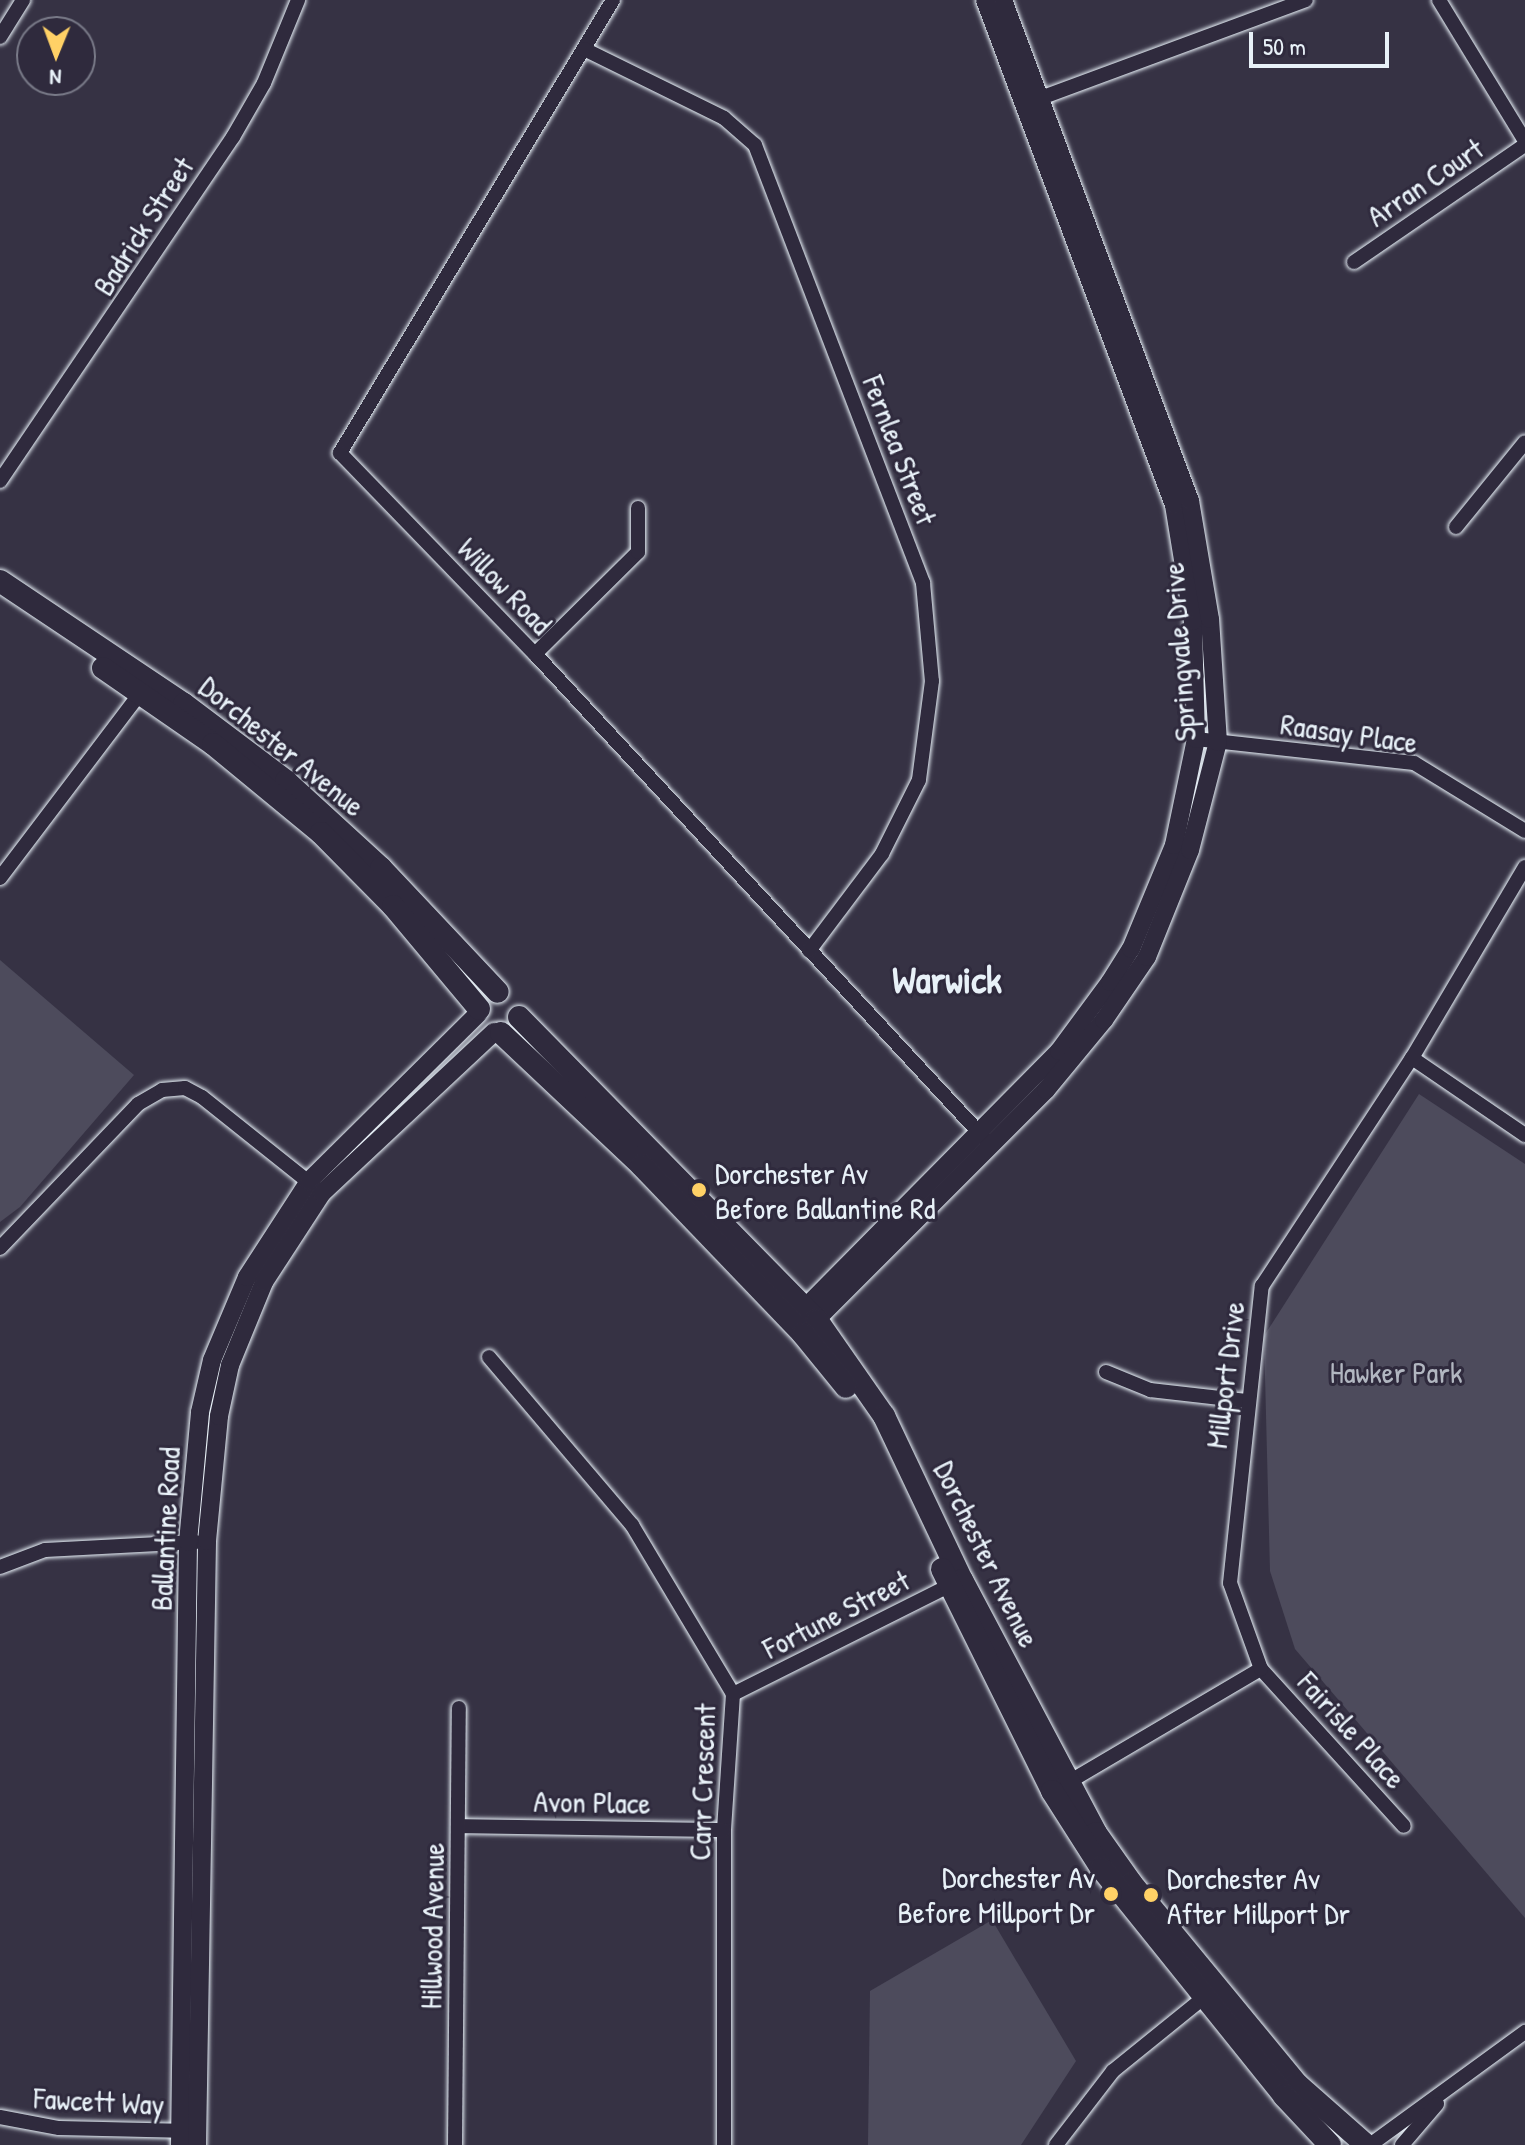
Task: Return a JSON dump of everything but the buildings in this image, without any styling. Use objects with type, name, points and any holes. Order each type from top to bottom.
[{"type":"main road","name":"Dorchester Avenue","points":[[0,581],[145,688],[321,833],[445,964],[497,1032],[804,1321]]},
{"type":"main road","name":"Dorchester Avenue","points":[[0,599],[145,688],[286,781],[381,868],[498,992],[512,997],[519,1017],[804,1321],[884,1416],[956,1583],[1060,1787],[1209,1992],[1330,2145]]},
{"type":"main road","points":[[479,1012],[483,999],[498,992]]},
{"type":"main road","points":[[497,1032],[519,1017]]},
{"type":"main road","name":"Dorchester Avenue","points":[[1209,1992],[1311,2100],[1368,2145]]},
{"type":"main road","points":[[1357,2145],[1368,2145]]},
{"type":"street","points":[[0,37],[23,0]]},
{"type":"street","name":"Badrick Street","points":[[0,489],[5,475],[233,137],[264,83],[298,0]]},
{"type":"street","name":"Willow Road","points":[[613,0],[340,453],[535,654],[985,1139]]},
{"type":"street","name":"Springvale Drive","points":[[804,1321],[985,1139],[1072,1062],[1147,957],[1190,850],[1218,742],[1210,619],[1190,501],[1034,101],[985,0]]},
{"type":"street","name":"Springvale Drive","points":[[985,1139],[1059,1051],[1131,949],[1174,845],[1196,739],[1193,621],[1174,505],[1034,101],[1003,0]]},
{"type":"street","points":[[1034,101],[1306,0]]},
{"type":"street","points":[[1439,0],[1525,143]]},
{"type":"street","name":"Fernlea Street","points":[[584,49],[724,118],[755,145],[923,583],[932,681],[919,780],[882,854],[809,951]]},
{"type":"street","name":"Arran Court","points":[[1354,262],[1525,143]]},
{"type":"street","points":[[1456,527],[1525,442]]},
{"type":"street","points":[[535,654],[638,552],[638,508]]},
{"type":"street","points":[[0,878],[145,688]]},
{"type":"street","name":"Raasay Place","points":[[1196,739],[1414,763],[1525,831]]},
{"type":"street","name":"Millport Drive","points":[[1261,1669],[1230,1583],[1246,1401],[1262,1286],[1412,1058],[1525,867]]},
{"type":"street","name":"Ballantine Road","points":[[189,2138],[198,1542],[230,1365],[264,1282],[316,1187],[479,1012]]},
{"type":"street","name":"Ballantine Road","points":[[316,1187],[497,1032]]},
{"type":"street","points":[[1412,1058],[1525,1135]]},
{"type":"street","points":[[0,1248],[138,1104],[162,1090],[185,1088],[202,1097],[316,1187]]},
{"type":"street","name":"Carr Crescent","points":[[489,1357],[632,1525],[733,1694],[724,1830],[724,2145]]},
{"type":"street","points":[[1106,1372],[1150,1390],[1246,1401]]},
{"type":"street","points":[[0,1567],[45,1550],[198,1542]]},
{"type":"street","name":"Fortune Street","points":[[733,1694],[956,1583]]},
{"type":"street","points":[[1060,1787],[1261,1669]]},
{"type":"street","name":"Fairisle Place","points":[[1261,1669],[1404,1826]]},
{"type":"street","name":"Hillwood Avenue","points":[[455,2145],[459,1708]]},
{"type":"street","name":"Avon Place","points":[[459,1826],[724,1830]]},
{"type":"street","points":[[1056,2145],[1113,2071],[1209,1992]]},
{"type":"street","points":[[1368,2145],[1525,2032]]},
{"type":"street","points":[[1402,2145],[1453,2086]]},
{"type":"street","name":"Fawcett Way","points":[[0,2117],[59,2128],[189,2138]]},
{"type":"green space","points":[[0,960],[134,1075],[20,1207],[0,1222]]},
{"type":"green space","name":"Hawker Park","points":[[1419,1094],[1525,1164],[1525,1918],[1295,1649],[1270,1571],[1264,1336]]},
{"type":"green space","points":[[992,1920],[1076,2061],[1021,2145],[868,2145],[870,1991]]},
{"type":"place","name":"Dorchester Av Before Ballantine Rd","points":[[699,1190]]},
{"type":"place","name":"Dorchester Av Before Millport Dr","points":[[1111,1894]]},
{"type":"place","name":"Dorchester Av After Millport Dr","points":[[1151,1895]]},
{"type":"district","name":"Warwick","points":[[947,980]]}]
